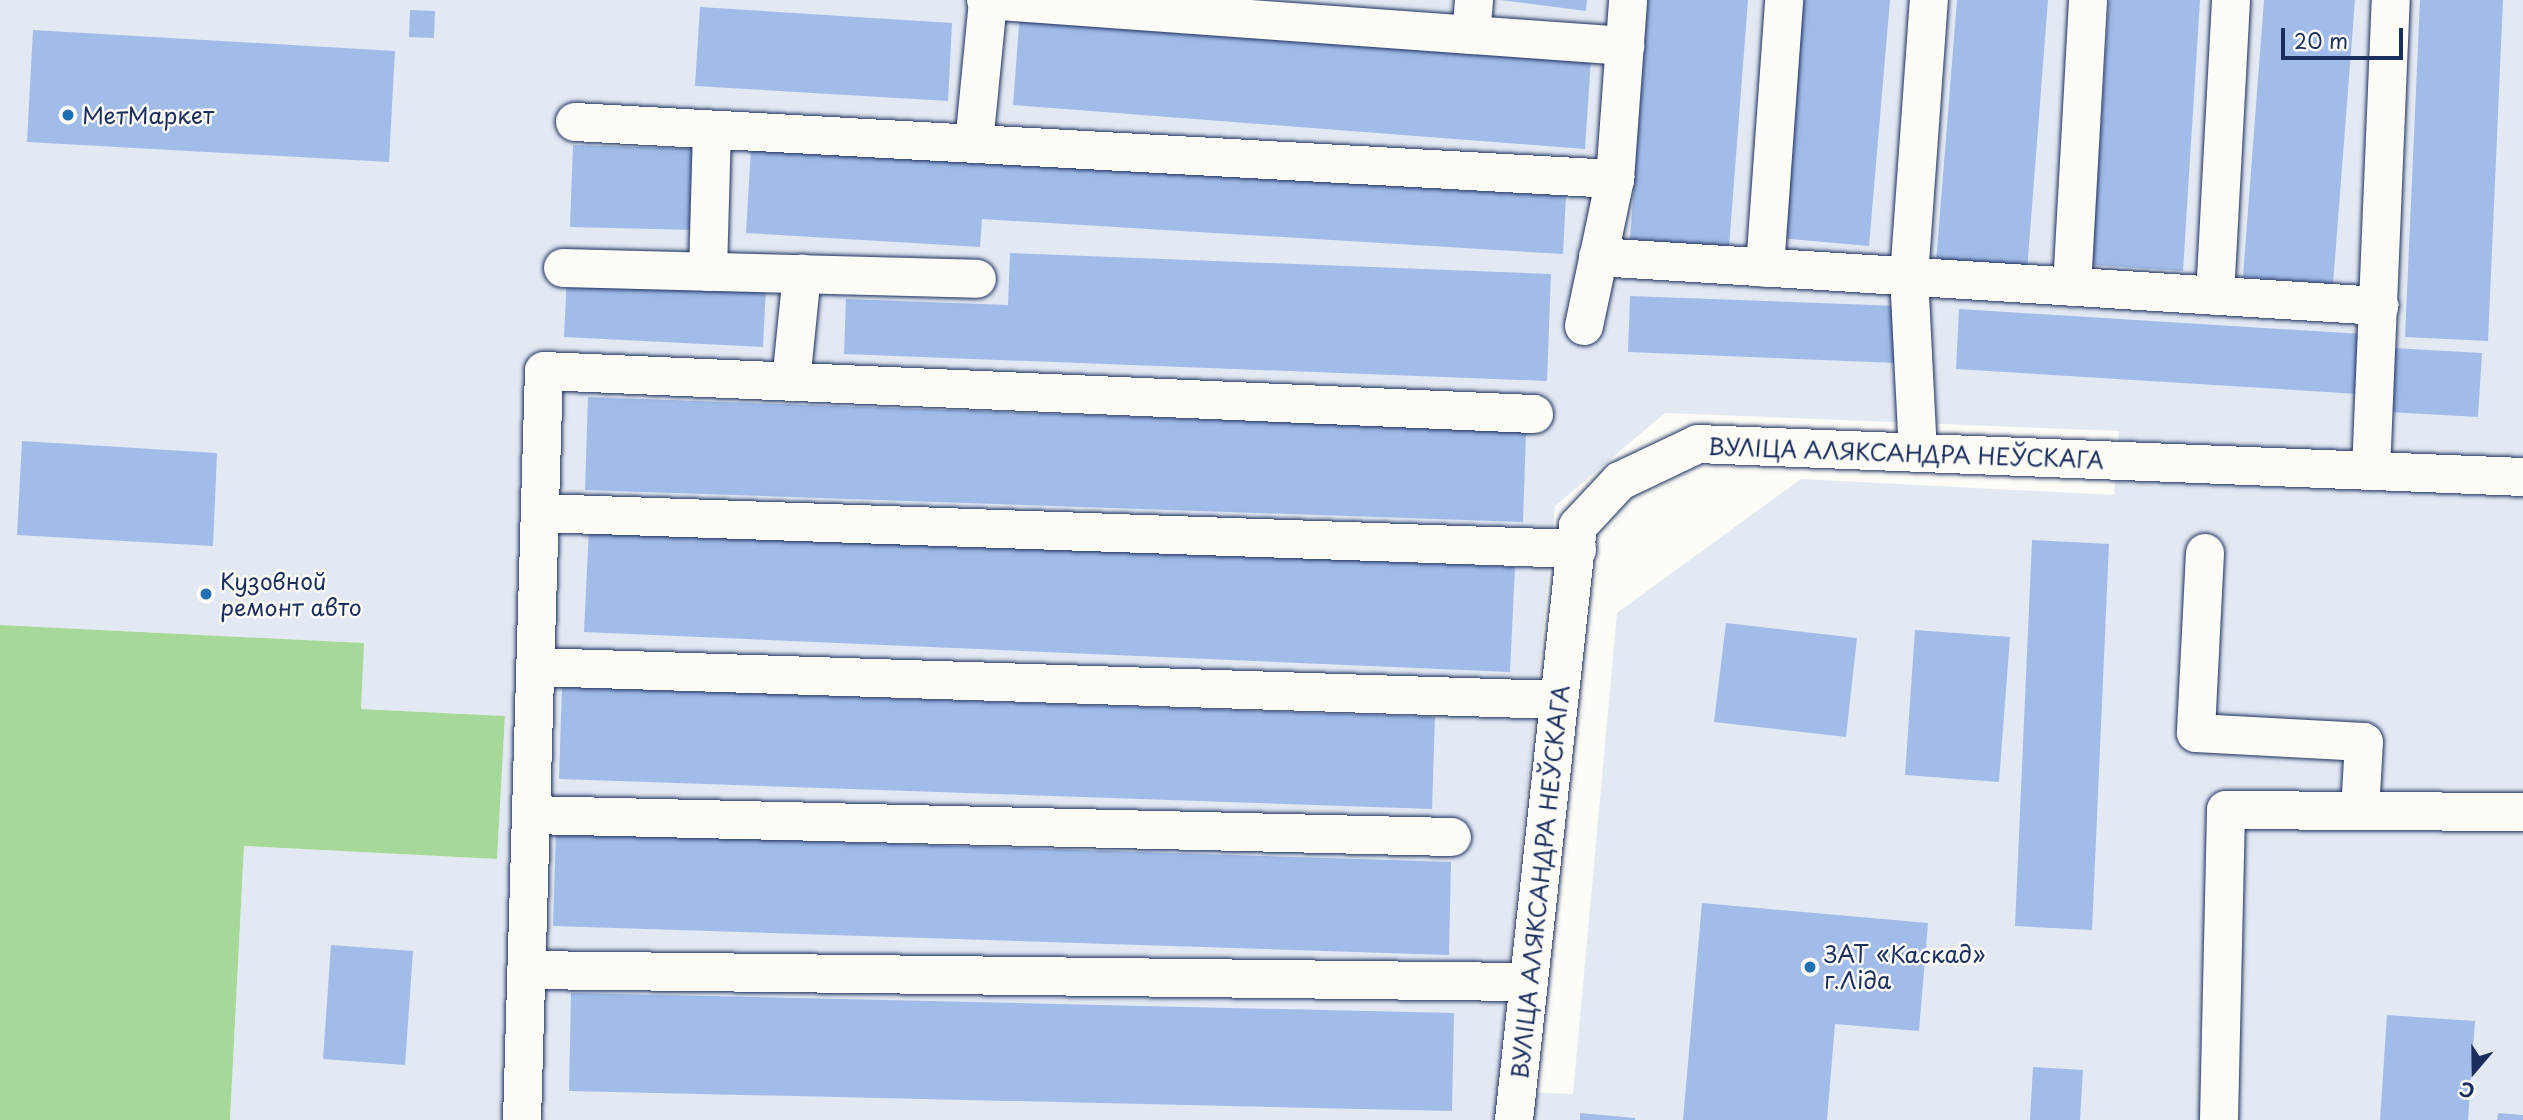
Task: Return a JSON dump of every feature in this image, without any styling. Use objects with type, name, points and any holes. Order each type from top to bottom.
[{"type":"street","points":[[974,144],[996,0],[1473,18],[1625,47]]},
{"type":"street","points":[[1584,326],[1615,179],[1628,0]]},
{"type":"street","points":[[1765,268],[1784,0]]},
{"type":"street","points":[[1918,453],[1909,277],[1929,0]]},
{"type":"street","points":[[2072,287],[2088,0]]},
{"type":"street","points":[[2215,296],[2231,0]]},
{"type":"street","points":[[2371,471],[2391,0]]},
{"type":"street","points":[[575,122],[1615,179]]},
{"type":"street","points":[[708,272],[712,130]]},
{"type":"street","points":[[1598,257],[2379,306]]},
{"type":"street","points":[[563,268],[978,279]]},
{"type":"street","points":[[791,382],[802,274]]},
{"type":"street","points":[[522,1120],[544,371],[1534,414]]},
{"type":"street","name":"ВУЛІЦА АЛЯКСАНДРА НЕЎСКАГА","points":[[1514,1120],[1578,526],[1620,481],[1698,444],[2523,477]]},
{"type":"street","points":[[540,513],[1577,549]]},
{"type":"street","points":[[2206,552],[2196,733],[2364,742],[2360,811]]},
{"type":"street","points":[[535,667],[1559,700]]},
{"type":"street","points":[[2219,1120],[2226,810],[2523,812]]},
{"type":"street","points":[[531,815],[1452,837]]},
{"type":"street","points":[[526,970],[1529,982]]},
{"type":"shaded area","points":[[0,0],[2523,0],[2523,1120],[230,1120],[244,846],[497,859],[505,716],[361,709],[363,643],[0,625]],"holes":[[[1665,413],[2119,431],[2114,495],[1801,479],[1617,613],[1573,1094],[1497,1091],[1555,506]]]},
{"type":"green space","points":[[0,625],[364,643],[361,709],[505,716],[497,859],[244,846],[230,1120],[0,1120]]},
{"type":"building","points":[[1500,0],[1587,0],[1586,11]]},
{"type":"building","points":[[1648,0],[1748,0],[1729,247],[1630,239]]},
{"type":"building","points":[[1799,0],[1890,0],[1869,246],[1779,238]]},
{"type":"building","points":[[1957,0],[2048,0],[2027,271],[1936,264]]},
{"type":"building","points":[[2109,0],[2200,0],[2183,271],[2092,265]]},
{"type":"building","points":[[2264,0],[2355,0],[2333,284],[2243,277]]},
{"type":"building","points":[[2420,0],[2503,0],[2488,341],[2405,337]]},
{"type":"building","points":[[700,7],[952,23],[948,101],[695,86]]},
{"type":"building","points":[[410,10],[435,11],[434,38],[409,37]]},
{"type":"building","points":[[1020,13],[1591,58],[1585,149],[1013,105]]},
{"type":"building","points":[[33,30],[395,51],[389,162],[27,142]]},
{"type":"building","points":[[573,145],[697,149],[695,230],[570,227]]},
{"type":"building","points":[[751,149],[1566,196],[1563,254],[982,219],[980,247],[746,233]]},
{"type":"building","points":[[1010,253],[1551,274],[1547,381],[844,354],[846,299],[1008,305]]},
{"type":"building","points":[[567,275],[766,286],[763,347],[564,337]]},
{"type":"building","points":[[1630,296],[1898,306],[1896,363],[1628,352]]},
{"type":"building","points":[[1959,309],[2362,334],[2359,394],[1956,369]]},
{"type":"building","points":[[2393,348],[2482,353],[2478,417],[2389,412]]},
{"type":"building","points":[[588,397],[1526,431],[1523,522],[585,490]]},
{"type":"building","points":[[22,441],[217,453],[213,546],[17,535]]},
{"type":"building","points":[[589,527],[1515,567],[1510,672],[584,632]]},
{"type":"building","points":[[2032,540],[2109,544],[2092,930],[2015,926]]},
{"type":"building","points":[[1726,623],[1857,638],[1846,737],[1714,722]]},
{"type":"building","points":[[1915,630],[2010,637],[1999,782],[1905,775]]},
{"type":"building","points":[[562,687],[1435,717],[1432,809],[559,779]]},
{"type":"building","points":[[556,833],[1451,862],[1449,955],[553,926]]},
{"type":"building","name":"ЗАТ «Каскад» г.Ліда","points":[[1702,903],[1928,923],[1919,1031],[1835,1024],[1827,1120],[1683,1120]]},
{"type":"building","points":[[331,945],[413,951],[405,1065],[323,1059]]},
{"type":"building","points":[[571,993],[1454,1013],[1452,1111],[569,1091]]},
{"type":"building","points":[[2387,1015],[2475,1021],[2468,1120],[2380,1120]]},
{"type":"building","points":[[2033,1067],[2083,1070],[2080,1120],[2030,1120]]},
{"type":"building","points":[[1580,1113],[1635,1118],[1635,1120],[1580,1120]]},
{"type":"building","points":[[2498,1113],[2523,1115],[2523,1120],[2497,1120]]},
{"type":"place","name":"МетМаркет","points":[[68,115]]},
{"type":"place","name":"Кузовной ремонт авто","points":[[206,594]]},
{"type":"place","name":"ЗАТ «Каскад» г.Ліда","points":[[1810,967]]}]
